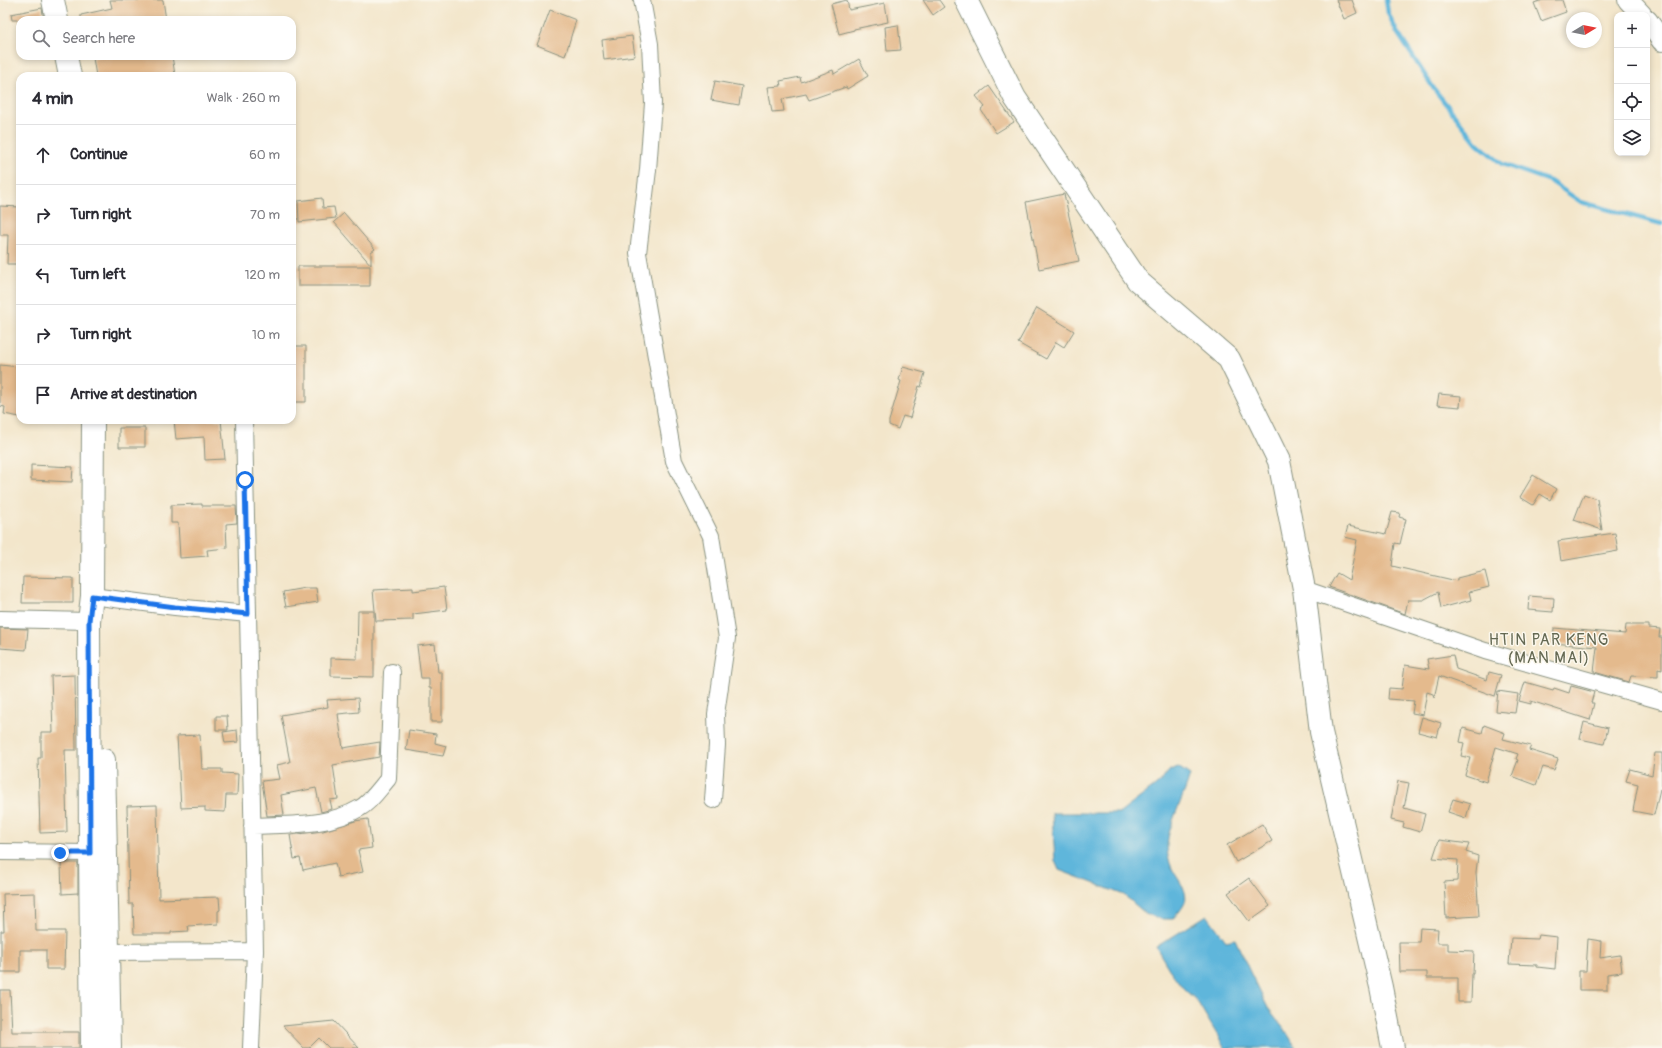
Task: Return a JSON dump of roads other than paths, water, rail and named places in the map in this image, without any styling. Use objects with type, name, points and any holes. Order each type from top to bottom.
[{"type":"main road","points":[[53,0],[56,16]]},
{"type":"main road","points":[[966,0],[1015,98],[1138,281],[1229,359],[1279,461],[1304,589],[1321,732],[1381,987],[1393,1048]]},
{"type":"main road","points":[[67,60],[69,72]]},
{"type":"main road","points":[[93,424],[92,596],[89,621],[90,853],[110,1048]]},
{"type":"main road","points":[[92,596],[102,635],[99,952],[92,1048]]},
{"type":"street","points":[[642,0],[650,44],[653,103],[648,170],[638,253],[674,461],[712,536],[727,638],[716,714],[713,800]]},
{"type":"street","points":[[1628,0],[1639,12]]},
{"type":"street","points":[[1650,24],[1662,41]]},
{"type":"street","points":[[244,424],[255,951],[251,1048]]},
{"type":"street","points":[[1304,589],[1485,651],[1662,701]]},
{"type":"street","points":[[92,596],[175,607],[248,614]]},
{"type":"street","points":[[0,619],[89,621]]},
{"type":"street","points":[[252,826],[312,823],[341,816],[361,807],[380,788],[388,779],[392,672]]},
{"type":"street","points":[[0,852],[90,853]]},
{"type":"street","points":[[99,952],[255,951]]},
{"type":"water","points":[[1178,767],[1190,775],[1168,836],[1167,845],[1170,863],[1185,892],[1186,897],[1183,906],[1173,919],[1160,919],[1145,913],[1124,895],[1059,870],[1055,861],[1052,813],[1120,813],[1159,783],[1170,770]]},
{"type":"water","points":[[1207,915],[1226,941],[1235,939],[1268,1008],[1284,1028],[1296,1048],[1225,1048],[1197,1001],[1183,988],[1169,969],[1156,947]]},
{"type":"waterway","points":[[1386,0],[1388,13],[1397,32],[1434,89],[1477,143],[1502,164],[1550,181],[1581,202],[1662,224]]},
{"type":"district","name":"HTIN PAR KENG (MAN MAI)","points":[[1549,648]]}]
